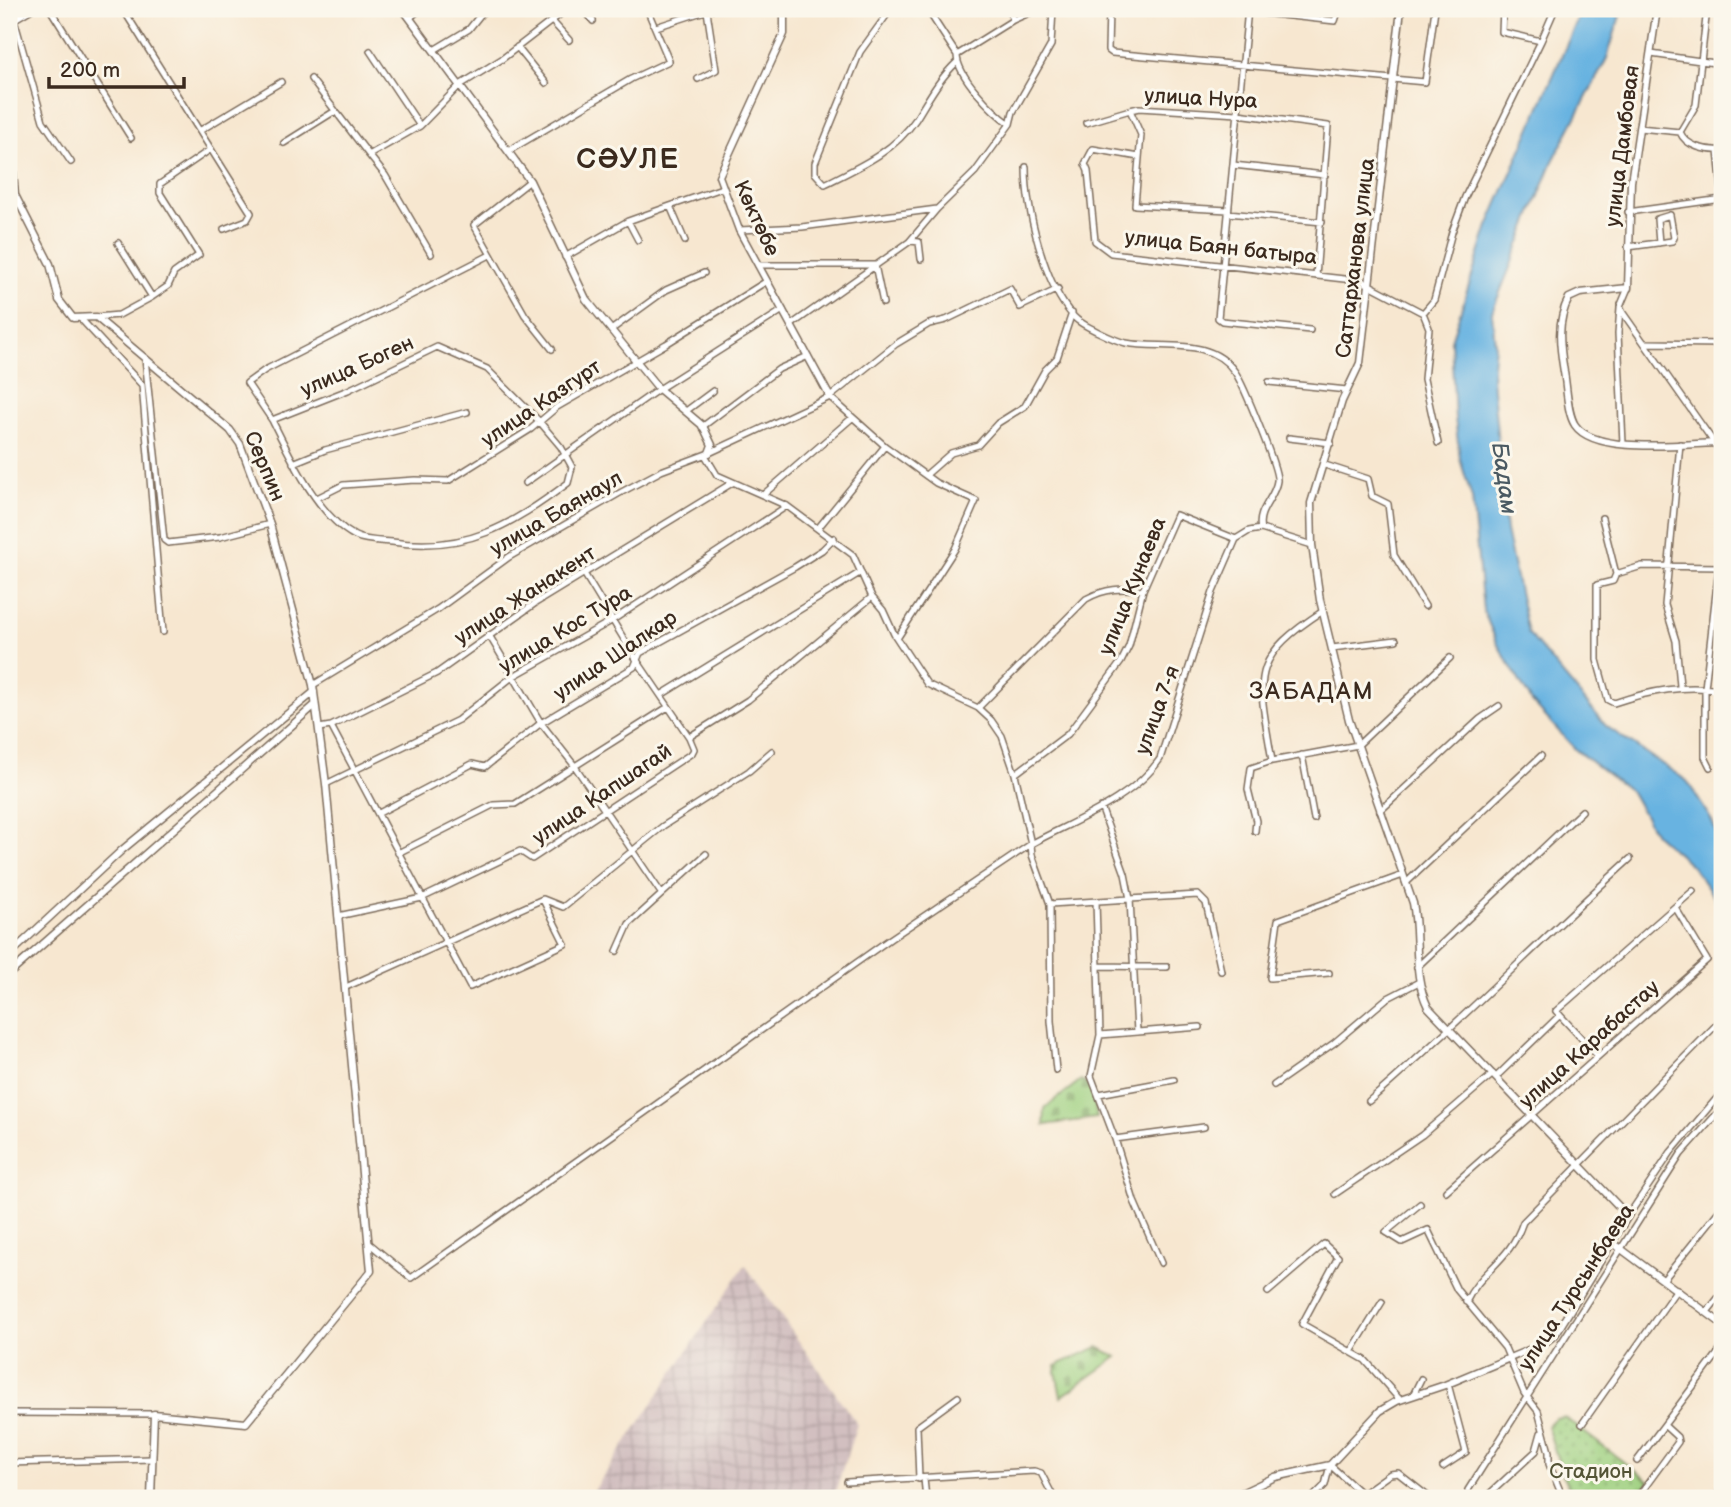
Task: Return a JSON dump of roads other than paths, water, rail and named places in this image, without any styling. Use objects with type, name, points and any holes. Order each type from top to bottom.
[{"type":"street","points":[[31,9],[11,20],[43,121],[71,162]]},
{"type":"street","points":[[50,9],[131,138]]},
{"type":"street","points":[[123,9],[251,213],[247,220],[224,229]]},
{"type":"street","points":[[403,9],[510,150],[530,181],[586,299],[659,389],[686,411],[710,436],[712,445],[707,454],[717,475],[787,506],[834,538],[853,555],[872,597],[883,610],[928,684],[978,708],[1002,736],[1016,774],[1032,855],[1050,904],[1051,1021],[1056,1070]]},
{"type":"street","points":[[411,17],[420,9]]},
{"type":"street","points":[[434,50],[469,29],[485,9]]},
{"type":"street","points":[[369,155],[420,127],[460,85],[567,9]]},
{"type":"street","points":[[584,9],[593,21]]},
{"type":"street","points":[[510,150],[631,79],[670,61],[647,9]]},
{"type":"street","name":"Көктөбе","points":[[784,9],[784,34],[719,176],[739,230],[830,397]]},
{"type":"street","points":[[891,9],[873,30],[849,74],[815,163],[816,173],[824,184],[867,163],[903,135],[927,97],[957,59],[1013,20],[1038,9]]},
{"type":"street","points":[[927,9],[957,59],[959,70],[989,107],[1010,124]]},
{"type":"street","points":[[1009,9],[1013,20]]},
{"type":"street","points":[[791,325],[910,241],[937,209],[975,172],[1010,124],[1013,112],[1051,45],[1053,11],[1045,9]]},
{"type":"street","points":[[1109,9],[1109,52],[1427,81],[1435,9]]},
{"type":"street","points":[[1226,9],[1335,20],[1339,9]]},
{"type":"street","name":"Саттарханова улица","points":[[1401,9],[1360,363],[1347,390],[1310,510],[1312,545],[1323,611],[1358,745],[1406,883],[1417,926],[1419,982],[1428,1007],[1628,1216]]},
{"type":"street","points":[[1503,9],[1502,32],[1541,41]]},
{"type":"street","points":[[1438,443],[1424,379],[1429,328],[1423,313],[1434,300],[1452,232],[1465,197],[1555,9]]},
{"type":"street","name":"улица Дамбовая","points":[[1628,288],[1628,212],[1657,9]]},
{"type":"street","points":[[1679,132],[1696,106],[1707,9]]},
{"type":"street","points":[[656,27],[709,10],[716,70],[698,79]]},
{"type":"street","points":[[1248,10],[1218,318],[1222,321],[1310,330]]},
{"type":"street","points":[[551,20],[569,40]]},
{"type":"street","points":[[517,47],[546,83]]},
{"type":"street","points":[[370,51],[420,127]]},
{"type":"street","points":[[1651,54],[1722,64]]},
{"type":"street","points":[[311,79],[384,174],[431,254]]},
{"type":"street","points":[[201,130],[281,82]]},
{"type":"street","name":"улица Нура","points":[[1316,276],[1322,222],[1328,126],[1238,114],[1139,108],[1130,110],[1140,130],[1135,205],[1228,211],[1322,222]]},
{"type":"street","points":[[284,143],[335,110]]},
{"type":"street","points":[[1086,123],[1130,110]]},
{"type":"street","points":[[1639,128],[1679,132]]},
{"type":"street","points":[[9,129],[15,195],[50,264],[60,300],[142,385],[163,632]]},
{"type":"street","points":[[1679,132],[1696,146],[1720,151],[1722,191]]},
{"type":"street","points":[[77,318],[119,315],[168,286],[174,273],[199,255],[160,193],[160,184],[211,149]]},
{"type":"street","name":"улица Баян батыра","points":[[1139,157],[1093,149],[1085,164],[1095,241],[1111,253],[1368,284],[1423,313]]},
{"type":"street","points":[[1233,165],[1325,175]]},
{"type":"street","points":[[1026,167],[1030,215],[1050,276],[1072,313],[1092,328],[1126,343],[1195,347],[1228,363],[1253,407],[1276,468],[1277,482],[1260,527]]},
{"type":"street","points":[[530,181],[474,225],[525,315],[552,349]]},
{"type":"street","points":[[565,257],[628,221],[722,188]]},
{"type":"street","points":[[1628,212],[1722,199]]},
{"type":"street","points":[[670,206],[685,240]]},
{"type":"street","points":[[739,230],[802,227],[937,209]]},
{"type":"street","points":[[1628,247],[1659,243],[1674,238],[1670,215],[1657,219],[1659,243]]},
{"type":"street","points":[[628,221],[638,240]]},
{"type":"street","points":[[910,241],[919,242],[922,259]]},
{"type":"street","points":[[118,243],[152,297]]},
{"type":"street","points":[[490,255],[265,370],[247,383],[272,420],[293,463],[328,514],[356,537],[409,545],[461,541],[505,527],[568,483],[572,467],[565,456]]},
{"type":"street","points":[[758,265],[875,265]]},
{"type":"street","points":[[875,265],[883,303]]},
{"type":"street","points":[[611,330],[666,290],[704,273]]},
{"type":"street","name":"улица Казгурт","points":[[317,498],[343,485],[448,481],[557,407],[767,281]]},
{"type":"street","points":[[1623,444],[1618,332],[1620,307],[1628,288],[1580,293],[1569,298],[1560,328],[1560,350],[1573,423],[1582,434],[1623,444],[1719,443]]},
{"type":"street","name":"улица Баянаул","points":[[313,688],[438,609],[509,557],[661,471],[707,454],[830,397],[896,344],[929,324],[946,320],[1010,289],[1020,307],[1058,289]]},
{"type":"street","points":[[1620,307],[1719,443],[1722,454]]},
{"type":"street","points":[[526,484],[659,389],[783,310]]},
{"type":"street","points":[[927,474],[951,453],[978,445],[998,423],[1025,406],[1045,370],[1057,358],[1072,313]]},
{"type":"street","name":"Серпин","points":[[96,317],[230,430],[240,444],[271,524],[313,688],[319,728],[370,1244],[371,1271],[368,1278],[246,1423],[155,1414]]},
{"type":"street","points":[[1646,343],[1722,344]]},
{"type":"street","name":"улица Боген","points":[[272,420],[348,390],[437,347],[488,369],[539,421],[561,447],[565,456]]},
{"type":"street","points":[[702,427],[779,369],[808,356]]},
{"type":"street","points":[[145,358],[166,542],[220,537],[271,524]]},
{"type":"street","points":[[1269,382],[1347,390]]},
{"type":"street","points":[[686,411],[713,391]]},
{"type":"street","points":[[830,397],[886,446],[936,483],[976,501],[955,549],[898,638]]},
{"type":"street","points":[[293,463],[325,450],[467,412]]},
{"type":"street","points":[[764,494],[852,418]]},
{"type":"street","points":[[1289,438],[1332,443]]},
{"type":"street","points":[[1680,444],[1665,605],[1676,641],[1680,687]]},
{"type":"street","points":[[819,527],[886,446]]},
{"type":"street","points":[[1325,466],[1368,480],[1374,498],[1388,504],[1394,555],[1425,606]]},
{"type":"street","name":"улица Жанакент","points":[[319,728],[331,726],[437,673],[489,635],[732,483]]},
{"type":"street","name":"улица Кос Тура","points":[[326,785],[458,720],[512,677],[613,620],[787,506]]},
{"type":"street","name":"улица Кунаева","points":[[1016,774],[1068,734],[1121,662],[1129,646],[1143,590],[1176,515],[1236,539]]},
{"type":"street","points":[[1602,518],[1616,574],[1613,581],[1597,585],[1597,660],[1608,700],[1614,703],[1646,692],[1680,687],[1722,690]]},
{"type":"street","points":[[1236,539],[1260,527],[1312,545]]},
{"type":"street","name":"улица Шалкар","points":[[379,813],[472,764],[485,767],[541,723],[634,667],[640,653],[795,568],[822,551],[834,538]]},
{"type":"street","name":"улица 7-я","points":[[370,1244],[411,1278],[890,939],[1031,844],[1101,807],[1150,773],[1160,759],[1213,592],[1236,539]]},
{"type":"street","points":[[1710,767],[1705,757],[1705,688],[1722,540]]},
{"type":"street","points":[[1616,574],[1642,566],[1721,567]]},
{"type":"street","points":[[661,695],[861,572]]},
{"type":"street","points":[[585,575],[636,659],[689,737]]},
{"type":"street","points":[[978,708],[1086,599],[1100,591],[1115,588],[1143,590]]},
{"type":"street","name":"улица Капшагай","points":[[338,915],[422,898],[520,851],[532,859],[692,753],[694,749],[689,737],[748,700],[872,597]]},
{"type":"street","points":[[1272,761],[1261,694],[1268,660],[1290,635],[1323,611]]},
{"type":"street","points":[[489,635],[541,723],[574,765],[630,852],[662,893]]},
{"type":"street","points":[[1332,648],[1396,640]]},
{"type":"street","points":[[1255,831],[1248,780],[1251,768],[1272,761],[1358,745],[1450,658]]},
{"type":"street","points":[[9,955],[122,850],[313,688]]},
{"type":"street","points":[[9,974],[314,705]]},
{"type":"street","points":[[1380,811],[1480,719],[1499,706]]},
{"type":"street","points":[[398,853],[493,806],[515,804],[668,707]]},
{"type":"street","points":[[331,726],[469,985],[474,987],[565,944],[543,899]]},
{"type":"street","points":[[346,987],[543,899],[563,906],[663,826],[749,771],[772,751]]},
{"type":"street","points":[[1302,755],[1314,819]]},
{"type":"street","points":[[1406,883],[1541,757]]},
{"type":"street","points":[[1101,807],[1125,874],[1130,899],[1137,1032]]},
{"type":"street","points":[[1417,967],[1582,811]]},
{"type":"street","points":[[617,951],[629,924],[706,854]]},
{"type":"street","points":[[1369,1101],[1451,1031],[1544,936],[1630,859]]},
{"type":"street","points":[[1329,973],[1270,978],[1278,920],[1403,875]]},
{"type":"street","points":[[1598,1056],[1556,1011],[1693,891]]},
{"type":"street","points":[[1050,904],[1198,895],[1206,903],[1222,971]]},
{"type":"street","points":[[1096,901],[1100,1035],[1091,1076],[1115,1139],[1134,1201],[1161,1263]]},
{"type":"street","name":"улица Карабастау","points":[[1446,1191],[1707,960],[1675,906]]},
{"type":"street","points":[[1098,966],[1167,967]]},
{"type":"street","points":[[1274,1085],[1334,1043],[1385,999],[1419,982]]},
{"type":"street","points":[[1335,1194],[1422,1135],[1495,1075],[1560,1016]]},
{"type":"street","points":[[1466,1302],[1472,1289],[1517,1242],[1523,1222],[1722,1019]]},
{"type":"street","points":[[1100,1035],[1200,1027]]},
{"type":"street","points":[[1099,1094],[1174,1080]]},
{"type":"street","name":"улица Турсынбаева","points":[[1330,1465],[1380,1411],[1400,1400],[1448,1384],[1543,1344],[1555,1335],[1671,1152],[1722,1091]]},
{"type":"street","name":"улица Турсынбаева","points":[[1468,1490],[1681,1154],[1722,1108]]},
{"type":"street","points":[[1115,1139],[1204,1127]]},
{"type":"street","points":[[1420,1204],[1386,1232],[1402,1242],[1428,1230],[1466,1302],[1510,1358],[1527,1396],[1538,1411],[1549,1452],[1549,1464],[1563,1498]]},
{"type":"street","points":[[1664,1279],[1722,1208]]},
{"type":"street","points":[[1612,1242],[1722,1324]]},
{"type":"street","points":[[1268,1292],[1324,1244],[1330,1247],[1338,1257],[1302,1324],[1365,1360],[1400,1400]]},
{"type":"street","points":[[1582,1424],[1677,1289]]},
{"type":"street","points":[[1707,1312],[1722,1293]]},
{"type":"street","points":[[1351,1352],[1382,1303]]},
{"type":"street","points":[[1637,1461],[1722,1348]]},
{"type":"street","points":[[1413,1396],[1421,1380]]},
{"type":"street","points":[[1443,1467],[1457,1461],[1466,1452],[1448,1384]]},
{"type":"street","points":[[926,1498],[917,1427],[958,1397]]},
{"type":"street","points":[[9,1413],[155,1414],[151,1498]]},
{"type":"street","points":[[1637,1498],[1678,1443],[1677,1437],[1665,1426]]},
{"type":"street","points":[[1485,1498],[1536,1451],[1542,1431]]},
{"type":"street","points":[[9,1463],[152,1460]]},
{"type":"street","points":[[1330,1465],[1362,1496],[1390,1474],[1398,1473],[1430,1498]]},
{"type":"street","points":[[1231,1498],[1275,1478],[1330,1465]]},
{"type":"street","points":[[1312,1498],[1325,1485],[1330,1465]]},
{"type":"street","points":[[847,1482],[1034,1471],[1041,1473],[1054,1498]]},
{"type":"street","points":[[1715,1498],[1722,1488]]},
{"type":"water","points":[[1582,9],[1622,9],[1607,58],[1553,161],[1492,312],[1495,344],[1492,378],[1506,531],[1528,633],[1606,726],[1687,781],[1712,821],[1722,849],[1722,908],[1692,866],[1655,834],[1631,792],[1577,751],[1532,702],[1498,645],[1483,610],[1472,498],[1460,459],[1455,418],[1451,341],[1488,226]]},
{"type":"district","name":"СӘУЛЕ","points":[[628,158]]},
{"type":"district","name":"ЗАБАДАМ","points":[[1312,691]]},
{"type":"water label","name":"Бадам","points":[[1505,478]]},
{"type":"park label","name":"Стадион","points":[[1591,1471]]}]
